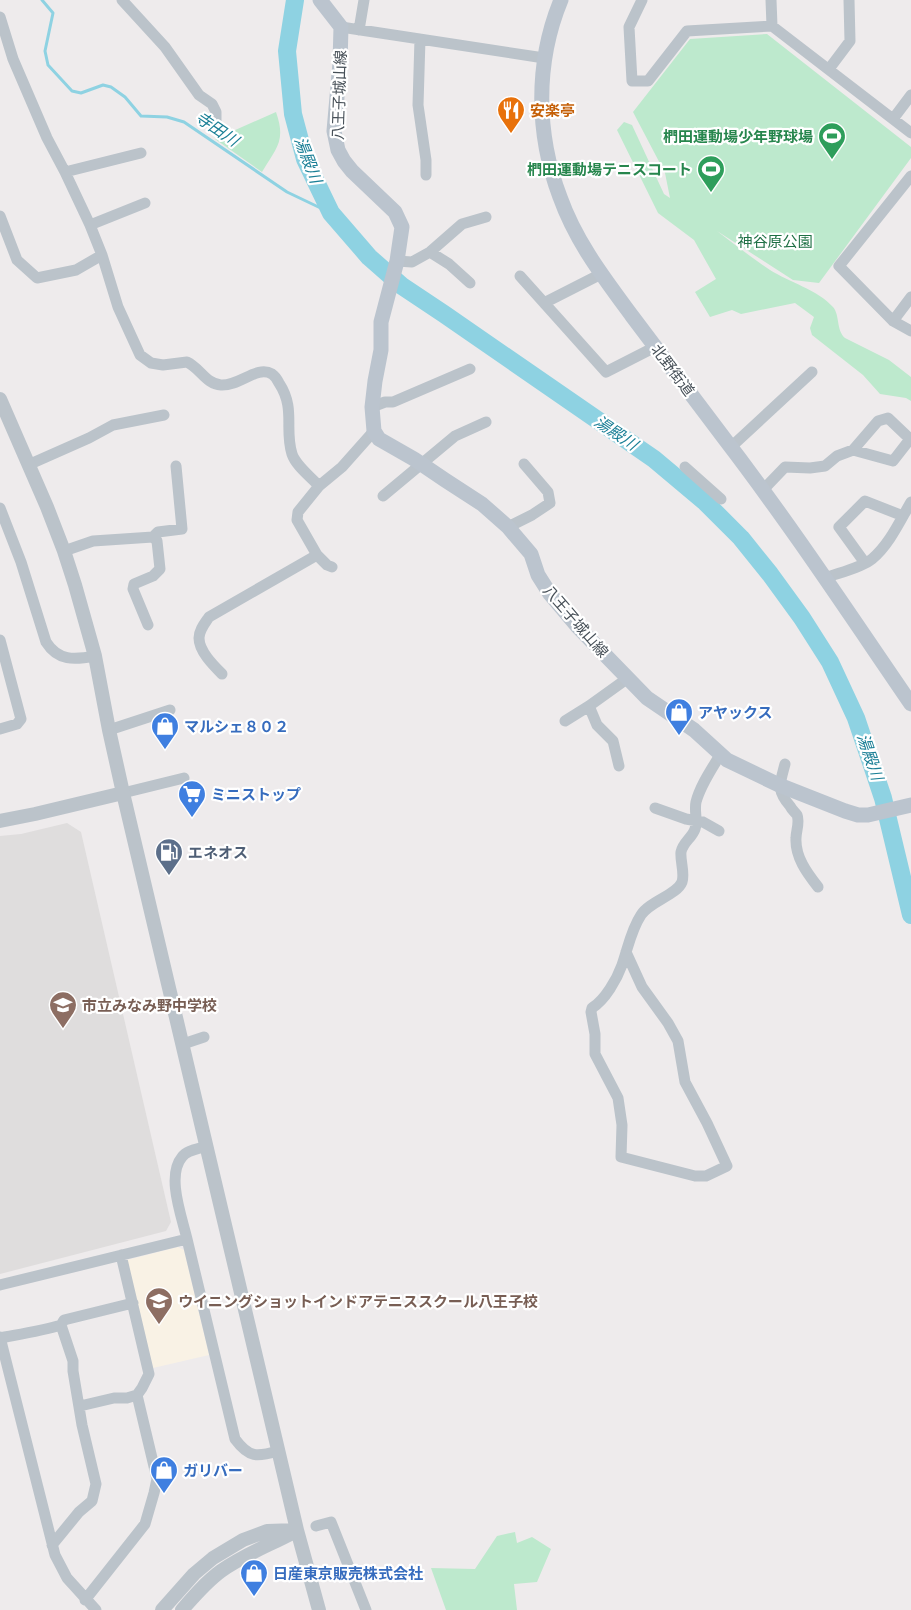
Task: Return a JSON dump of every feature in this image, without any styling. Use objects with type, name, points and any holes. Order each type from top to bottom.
[{"type":"main road","points":[[320,0],[340,27]]},
{"type":"main road","name":"北野街道","points":[[561,0],[552,24],[544,58],[542,87],[543,117],[546,145],[553,176],[563,207],[576,235],[601,274],[763,490],[911,704]]},
{"type":"main road","name":"八王子城山線","points":[[340,27],[340,63],[334,131],[336,144],[340,155],[352,170],[395,212],[400,220],[402,231],[397,261],[381,322],[381,350],[374,381],[372,407]]},
{"type":"main road","points":[[372,407],[374,431]]},
{"type":"main road","name":"八王子城山線","points":[[374,431],[385,444],[423,464],[482,504],[508,527],[532,554],[538,575],[550,594],[577,626],[647,698],[694,730],[731,763],[845,811],[871,815],[906,806]]},
{"type":"street","points":[[122,0],[165,47],[199,95],[212,104],[216,112],[216,126]]},
{"type":"street","points":[[359,30],[364,0]]},
{"type":"street","points":[[642,0],[629,27],[632,82],[648,81],[687,31],[772,26],[911,133]]},
{"type":"street","points":[[771,0],[772,26]]},
{"type":"street","points":[[829,69],[850,42],[849,0]]},
{"type":"street","points":[[0,17],[13,59],[46,138],[65,172],[90,225],[102,255],[118,307],[140,355],[151,363],[163,365],[187,362],[208,381],[222,385],[235,384],[258,372],[267,371],[274,375],[289,405],[290,445],[293,455],[320,486]]},
{"type":"street","points":[[340,27],[544,58]]},
{"type":"street","points":[[420,39],[418,105],[426,160],[426,175]]},
{"type":"street","points":[[892,119],[911,95]]},
{"type":"street","points":[[65,172],[141,153]]},
{"type":"street","points":[[911,176],[840,266],[893,321],[911,331]]},
{"type":"street","points":[[90,225],[145,203]]},
{"type":"street","points":[[0,216],[17,260],[37,278],[76,270],[102,255]]},
{"type":"street","points":[[397,261],[412,262],[430,252],[462,224],[486,217]]},
{"type":"street","points":[[430,252],[449,264],[470,283]]},
{"type":"street","points":[[544,303],[601,274]]},
{"type":"street","points":[[520,276],[606,372],[655,347]]},
{"type":"street","points":[[893,321],[911,297]]},
{"type":"street","points":[[372,407],[385,402],[393,402],[470,369]]},
{"type":"street","points":[[731,447],[812,372]]},
{"type":"street","points":[[0,399],[64,551],[95,656],[123,794],[278,1451],[319,1610]]},
{"type":"street","points":[[28,465],[89,438],[113,425],[164,415]]},
{"type":"street","points":[[763,490],[785,467],[810,468],[825,466],[837,456],[853,450],[878,422],[888,418],[910,439],[892,461],[853,450]]},
{"type":"street","points":[[383,496],[455,436],[486,422]]},
{"type":"street","points":[[332,566],[327,566],[317,555],[297,520],[298,512],[320,486],[342,467],[374,431]]},
{"type":"street","points":[[508,527],[550,504],[548,492],[524,464]]},
{"type":"street","points":[[64,551],[93,541],[153,537],[158,532],[182,529],[176,466]]},
{"type":"street","points":[[685,467],[721,499]]},
{"type":"street","points":[[866,563],[839,527],[865,501],[903,516]]},
{"type":"street","points":[[824,578],[872,560],[887,542],[911,502]]},
{"type":"street","points":[[0,508],[46,642],[50,648],[66,657],[78,660],[95,656]]},
{"type":"street","points":[[148,625],[133,589],[134,584],[153,576],[160,569],[157,541],[153,537]]},
{"type":"street","points":[[222,674],[212,664],[198,638],[201,628],[209,617],[317,555]]},
{"type":"street","points":[[0,640],[21,719],[17,724],[0,729]]},
{"type":"street","points":[[565,721],[628,678]]},
{"type":"street","points":[[589,706],[596,724],[613,741],[619,766]]},
{"type":"street","points":[[109,730],[170,710]]},
{"type":"street","points":[[626,952],[642,987],[668,1023],[678,1041],[685,1082],[727,1166],[706,1176],[695,1176],[621,1157],[622,1125],[618,1098],[595,1054],[595,1034],[591,1012],[592,1008],[601,1002],[622,967],[626,952],[633,930],[641,914],[652,904],[677,889],[681,884],[683,879],[681,852],[695,829],[695,804],[720,755]]},
{"type":"street","points":[[785,764],[779,784],[781,795],[796,814],[798,820],[796,840],[804,870],[818,886]]},
{"type":"street","points":[[0,821],[123,794],[184,778]]},
{"type":"street","points":[[655,808],[703,822],[719,831]]},
{"type":"street","points":[[183,1044],[204,1037]]},
{"type":"street","points":[[207,1146],[190,1151],[184,1155],[175,1171],[174,1185],[235,1439],[243,1449],[252,1454],[278,1451]]},
{"type":"street","points":[[0,1285],[188,1239]]},
{"type":"street","points":[[80,1406],[137,1395],[147,1381],[149,1374],[121,1255]]},
{"type":"street","points":[[96,1610],[64,1575],[52,1545],[0,1338],[33,1330],[45,1330],[61,1325],[64,1320],[133,1303]]},
{"type":"street","points":[[52,1545],[79,1512],[88,1505],[94,1495],[96,1484],[82,1425],[73,1371],[73,1360],[61,1325]]},
{"type":"street","points":[[85,1600],[145,1524],[154,1493],[157,1478],[137,1395]]},
{"type":"street","points":[[316,1526],[332,1522],[366,1610]]},
{"type":"street","points":[[162,1610],[194,1574],[213,1558],[243,1540],[267,1530],[297,1530]]},
{"type":"street","points":[[182,1610],[205,1584],[221,1571],[249,1554],[297,1530]]},
{"type":"shaded area","name":"市立みなみ野中学校","points":[[67,823],[81,832],[171,1222],[166,1231],[0,1274],[0,836],[21,834]]},
{"type":"shaded area","points":[[178,1247],[184,1250],[209,1355],[153,1368],[127,1260]]},
{"type":"green space","name":"神谷原公園","points":[[767,34],[911,147],[911,158],[819,283],[793,280],[717,231],[770,270],[827,301],[837,314],[840,331],[845,338],[889,360],[911,377],[911,401],[906,398],[880,394],[863,375],[812,335],[810,328],[814,317],[795,303],[741,314],[732,310],[710,317],[695,292],[716,279],[694,240],[658,213],[617,130],[624,122],[632,125],[664,194],[670,198],[665,173],[633,112],[690,39]]},
{"type":"green space","points":[[276,112],[280,137],[276,150],[262,172],[215,139]]},
{"type":"green space","points":[[515,1532],[517,1543],[532,1537],[551,1549],[537,1582],[514,1584],[517,1610],[446,1610],[431,1568],[475,1569],[497,1536]]},
{"type":"waterway","name":"寺田川","points":[[42,0],[53,13],[45,51],[48,65],[72,91],[81,93],[103,85],[111,87],[125,97],[141,116],[167,117],[184,122],[287,192],[331,213]]},
{"type":"waterway","name":"湯殿川","points":[[295,0],[287,51],[293,114],[305,159],[331,213],[369,257],[402,286],[654,459],[704,501],[741,538],[802,618],[830,662],[856,718],[883,798],[911,915]]},
{"type":"place","name":"安楽亭","points":[[511,134]]},
{"type":"place","name":"椚田運動場少年野球場","points":[[832,160]]},
{"type":"place","name":"椚田運動場テニスコート","points":[[711,193]]},
{"type":"place","name":"アヤックス","points":[[679,736]]},
{"type":"place","name":"マルシェ８０２","points":[[165,750]]},
{"type":"place","name":"ミニストップ","points":[[192,818]]},
{"type":"place","name":"エネオス","points":[[169,876]]},
{"type":"place","name":"市立みなみ野中学校","points":[[63,1029]]},
{"type":"place","name":"ウイニングショットインドアテニススクール八王子校","points":[[159,1325]]},
{"type":"place","name":"ガリバー","points":[[164,1494]]},
{"type":"place","name":"日産東京販売株式会社","points":[[254,1597]]}]
